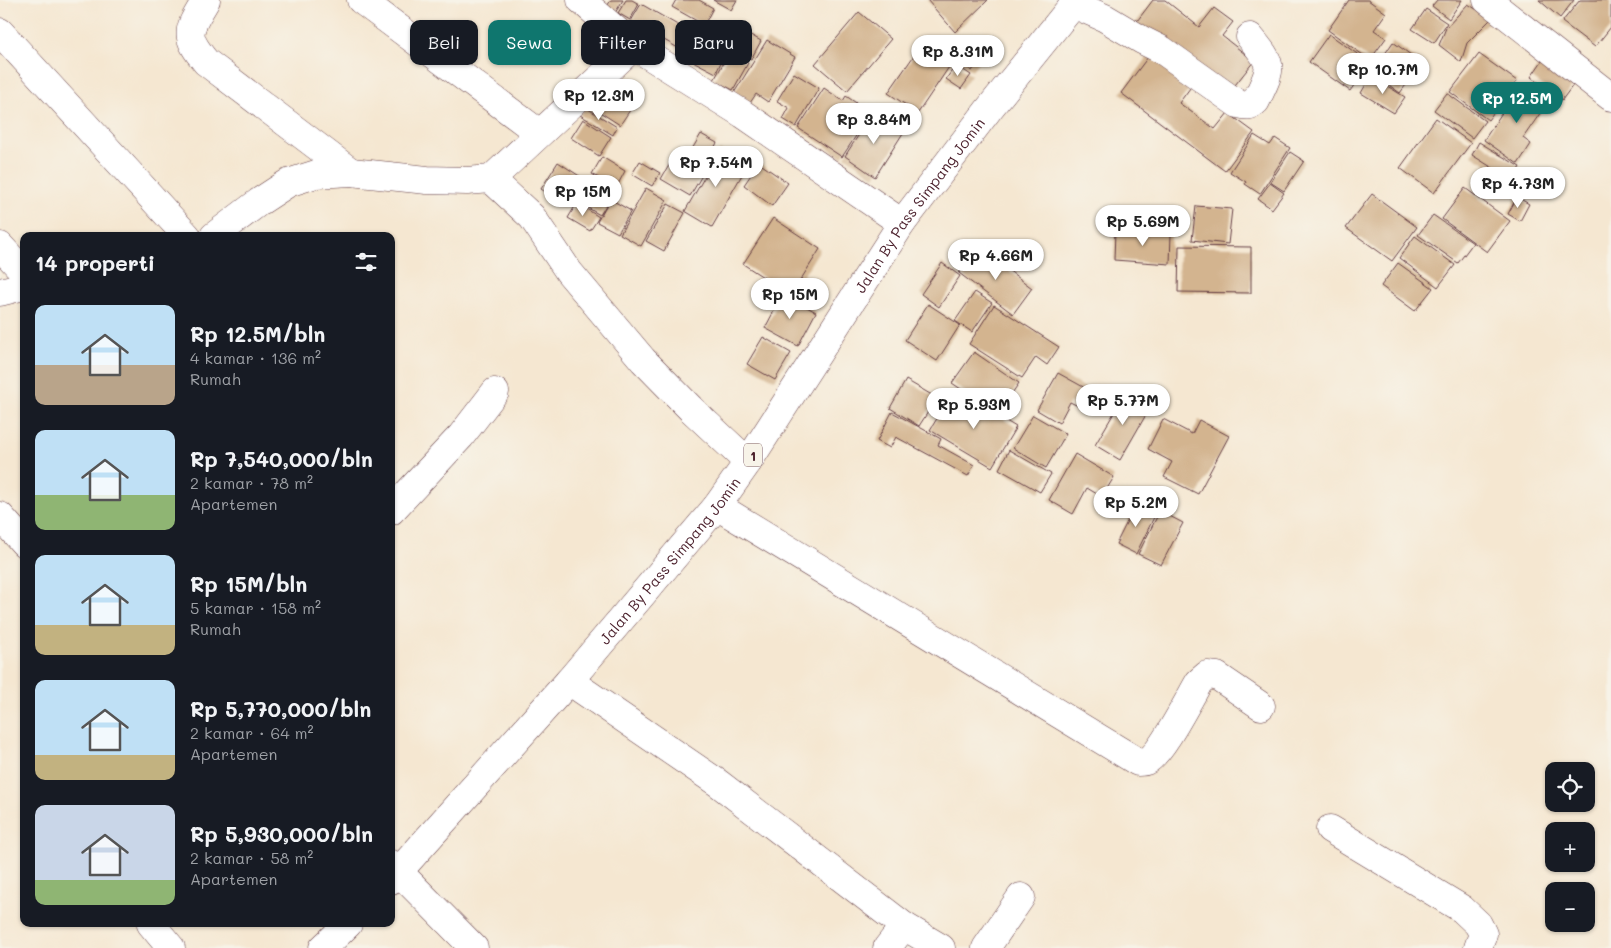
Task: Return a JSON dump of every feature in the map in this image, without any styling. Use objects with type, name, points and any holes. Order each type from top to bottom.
[{"type":"main road","points":[[206,0],[192,22],[190,38],[206,62],[352,172]]},
{"type":"main road","points":[[361,0],[539,134]]},
{"type":"main road","points":[[581,0],[604,20]]},
{"type":"main road","points":[[1487,0],[1611,97]]},
{"type":"main road","points":[[1075,2],[1162,50],[1238,104],[1247,106],[1256,101],[1269,70],[1266,57],[1250,37]]},
{"type":"main road","name":"Jalan By Pass Simpang Jomin","points":[[395,871],[569,681],[716,506],[748,462],[902,223],[989,109],[1075,2]]},
{"type":"main road","points":[[0,32],[183,232]]},
{"type":"main road","points":[[219,232],[288,183],[316,174],[352,172],[427,180],[467,181],[491,179],[613,65]]},
{"type":"main road","points":[[664,65],[743,114],[902,223]]},
{"type":"main road","points":[[491,179],[532,217],[569,272],[643,360],[691,409],[748,462]]},
{"type":"main road","points":[[0,246],[20,268]]},
{"type":"main road","points":[[0,292],[20,287]]},
{"type":"main road","points":[[395,507],[461,436],[495,392]]},
{"type":"main road","points":[[716,506],[1138,762],[1146,762],[1160,748],[1199,682],[1207,675],[1217,676],[1261,706]]},
{"type":"main road","points":[[0,516],[20,538]]},
{"type":"main road","points":[[569,681],[718,783],[904,926],[941,948]]},
{"type":"main road","points":[[1330,829],[1462,909],[1478,924],[1483,934],[1478,948]]},
{"type":"main road","points":[[395,873],[474,948]]},
{"type":"main road","points":[[986,948],[1021,897]]},
{"type":"main road","points":[[887,948],[904,926]]},
{"type":"main road","points":[[154,927],[171,948]]},
{"type":"main road","points":[[323,948],[345,927]]},
{"type":"building","points":[[611,0],[623,0],[615,13],[606,8]]},
{"type":"building","points":[[626,0],[632,0],[639,4],[630,20],[618,13]]},
{"type":"building","points":[[676,0],[699,0],[713,8],[707,20],[695,20],[672,7]]},
{"type":"building","points":[[713,0],[737,0],[731,10]]},
{"type":"building","points":[[927,0],[988,0],[955,32]]},
{"type":"building","points":[[1153,0],[1165,0],[1199,27],[1214,8],[1233,22],[1222,36],[1254,61],[1228,94],[1131,29]]},
{"type":"building","points":[[1349,0],[1368,0],[1386,13],[1374,30],[1386,38],[1370,60],[1328,30]]},
{"type":"building","points":[[1437,0],[1462,0],[1449,19],[1432,6]]},
{"type":"building","points":[[1539,0],[1574,0],[1560,18]]},
{"type":"building","points":[[1580,0],[1611,0],[1611,27],[1595,47],[1562,22]]},
{"type":"building","points":[[641,4],[675,24],[675,46],[665,41],[665,20],[632,20]]},
{"type":"building","points":[[1468,4],[1491,19],[1467,43],[1461,62],[1439,45],[1446,28]]},
{"type":"building","points":[[1426,9],[1447,23],[1434,43],[1412,29]]},
{"type":"building","points":[[859,12],[891,39],[847,91],[815,64]]},
{"type":"building","points":[[1329,34],[1370,63],[1350,91],[1309,62]]},
{"type":"building","points":[[752,36],[761,41],[752,57]]},
{"type":"building","points":[[767,40],[795,57],[768,102],[756,94],[750,103],[734,93]]},
{"type":"building","points":[[924,41],[953,61],[918,113],[888,93]]},
{"type":"building","points":[[968,42],[984,53],[972,71],[955,59]]},
{"type":"building","points":[[1393,42],[1422,63],[1400,93],[1372,73]]},
{"type":"building","points":[[1154,49],[1196,80],[1179,103],[1215,129],[1228,113],[1254,132],[1225,171],[1121,93]]},
{"type":"building","points":[[1479,54],[1517,81],[1488,120],[1450,92]]},
{"type":"building","points":[[1544,58],[1576,81],[1562,100],[1531,77]]},
{"type":"building","points":[[701,65],[720,65],[716,73]]},
{"type":"building","points":[[722,65],[747,65],[733,90],[714,80]]},
{"type":"building","points":[[956,65],[971,75],[961,89],[946,79]]},
{"type":"building","points":[[794,73],[819,88],[796,127],[783,119],[789,108],[777,101]]},
{"type":"building","points":[[1371,76],[1405,97],[1394,113],[1361,93]]},
{"type":"building","points":[[613,82],[638,98],[620,125],[595,109]]},
{"type":"building","points":[[1519,87],[1531,95],[1535,89],[1550,99],[1523,138],[1531,144],[1518,164],[1484,140]]},
{"type":"building","points":[[824,88],[843,101],[846,96],[871,113],[842,157],[798,128]]},
{"type":"building","points":[[1447,93],[1485,121],[1472,138],[1434,110]]},
{"type":"building","points":[[585,107],[617,127],[613,135],[580,115]]},
{"type":"building","points":[[873,113],[903,133],[875,177],[845,156]]},
{"type":"building","points":[[1436,118],[1471,143],[1434,193],[1400,168]]},
{"type":"building","points":[[583,119],[611,137],[599,156],[571,138]]},
{"type":"building","points":[[701,134],[717,143],[705,163],[708,165],[690,196],[661,179],[678,150],[688,156]]},
{"type":"building","points":[[1254,135],[1270,145],[1275,138],[1290,148],[1260,194],[1230,172]]},
{"type":"building","points":[[1479,142],[1520,167],[1512,180],[1472,155]]},
{"type":"building","points":[[720,150],[747,166],[712,227],[685,211]]},
{"type":"building","points":[[1290,152],[1304,161],[1284,191],[1270,182]]},
{"type":"building","points":[[602,157],[625,171],[616,188],[592,174]]},
{"type":"building","points":[[640,161],[660,173],[652,186],[632,174]]},
{"type":"building","points":[[558,162],[584,179],[567,206],[541,189]]},
{"type":"building","points":[[759,163],[788,183],[772,206],[744,185]]},
{"type":"building","points":[[586,183],[611,197],[600,215],[576,201]]},
{"type":"building","points":[[1270,183],[1284,193],[1272,209],[1258,199]]},
{"type":"building","points":[[646,188],[667,200],[641,246],[620,234]]},
{"type":"building","points":[[1465,188],[1510,221],[1487,252],[1442,219]]},
{"type":"building","points":[[1372,194],[1417,227],[1392,261],[1346,228]]},
{"type":"building","points":[[1517,197],[1529,204],[1520,221],[1508,214]]},
{"type":"building","points":[[610,199],[631,211],[618,233],[597,222]]},
{"type":"building","points":[[577,203],[599,217],[590,231],[568,218]]},
{"type":"building","points":[[668,204],[685,213],[664,251],[646,241]]},
{"type":"building","points":[[1196,206],[1232,209],[1228,244],[1192,240]]},
{"type":"building","points":[[1433,215],[1473,243],[1458,263],[1418,235]]},
{"type":"building","points":[[773,218],[820,249],[791,295],[743,264]]},
{"type":"building","points":[[1115,231],[1171,234],[1170,264],[1114,260]]},
{"type":"building","points":[[1415,236],[1455,265],[1438,287],[1399,258]]},
{"type":"building","points":[[1179,246],[1251,247],[1251,293],[1178,292]]},
{"type":"building","points":[[979,248],[1032,288],[1013,314],[959,273]]},
{"type":"building","points":[[942,263],[960,276],[939,307],[921,294]]},
{"type":"building","points":[[1398,263],[1433,288],[1415,311],[1381,286]]},
{"type":"building","points":[[975,292],[992,303],[972,332],[955,321]]},
{"type":"building","points":[[783,294],[816,312],[798,346],[765,328]]},
{"type":"building","points":[[928,304],[960,325],[937,361],[905,340]]},
{"type":"building","points":[[994,305],[1059,347],[1047,365],[1036,357],[1022,378],[969,344]]},
{"type":"building","points":[[763,337],[791,353],[775,380],[747,364]]},
{"type":"building","points":[[974,352],[1019,383],[998,414],[952,383]]},
{"type":"building","points":[[1058,373],[1087,389],[1078,406],[1070,402],[1059,423],[1037,410]]},
{"type":"building","points":[[906,380],[937,398],[919,426],[890,408]]},
{"type":"building","points":[[1127,391],[1151,406],[1120,460],[1095,445]]},
{"type":"building","points":[[963,395],[1016,427],[992,467],[930,430],[947,402],[956,407]]},
{"type":"building","points":[[892,412],[941,439],[938,445],[974,465],[968,476],[896,437],[890,448],[877,441]]},
{"type":"building","points":[[1033,415],[1066,434],[1046,468],[1013,448]]},
{"type":"building","points":[[1163,419],[1192,434],[1199,420],[1229,436],[1198,494],[1164,477],[1172,462],[1148,449]]},
{"type":"building","points":[[1009,450],[1051,474],[1040,492],[999,469]]},
{"type":"building","points":[[1075,454],[1114,477],[1102,497],[1087,488],[1073,514],[1049,500]]},
{"type":"building","points":[[1137,502],[1157,511],[1136,554],[1116,544]]},
{"type":"building","points":[[1160,511],[1183,523],[1161,565],[1138,554]]}]
